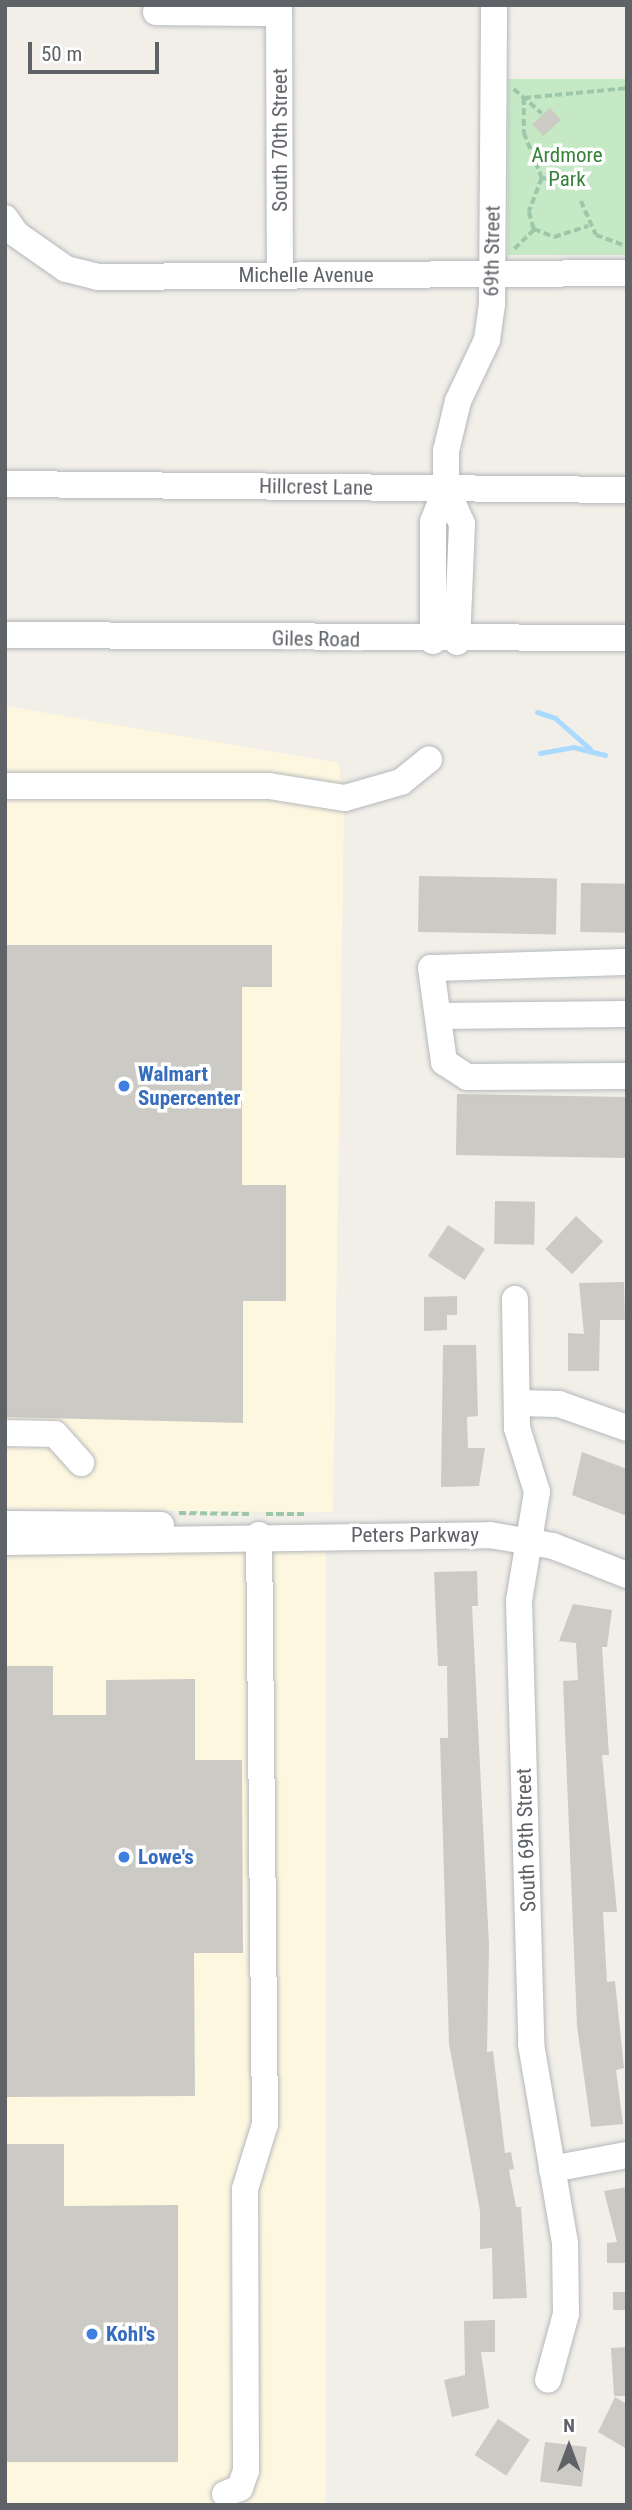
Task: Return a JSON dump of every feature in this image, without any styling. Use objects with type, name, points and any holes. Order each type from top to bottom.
[{"type":"street","name":"69th Street","points":[[446,488],[446,451],[458,401],[487,340],[493,275],[494,5]]},
{"type":"street","points":[[156,12],[279,9]]},
{"type":"street","name":"South 70th Street","points":[[279,9],[280,275]]},
{"type":"street","name":"Michelle Avenue","points":[[5,218],[16,234],[66,269],[98,277],[627,273]]},
{"type":"street","name":"Hillcrest Lane","points":[[5,484],[627,490]]},
{"type":"street","points":[[445,641],[433,523],[446,488]]},
{"type":"street","name":"Giles Road","points":[[5,635],[445,641],[627,638]]},
{"type":"street","points":[[5,786],[268,786],[345,798],[401,782],[429,760]]},
{"type":"street","points":[[627,962],[431,968],[444,1062],[467,1077],[627,1076]]},
{"type":"street","points":[[438,1016],[627,1014]]},
{"type":"street","name":"South 69th Street","points":[[515,1300],[517,1428],[536,1481],[519,1601],[531,2044],[565,2242],[566,2314],[548,2379]]},
{"type":"street","points":[[517,1403],[569,1406],[627,1428]]},
{"type":"street","points":[[5,1433],[55,1434],[81,1463]]},
{"type":"street","points":[[5,1524],[159,1525],[197,1535]]},
{"type":"street","points":[[5,1542],[197,1535]]},
{"type":"street","name":"Peters Parkway","points":[[197,1535],[528,1540],[627,1575]]},
{"type":"street","points":[[225,2494],[240,2488],[246,2471],[245,2189],[265,2124],[260,1535]]},
{"type":"street","points":[[552,2169],[627,2155]]},
{"type":"path","points":[[524,98],[627,88]]},
{"type":"path","points":[[524,98],[542,113]]},
{"type":"path","points":[[524,98],[524,133],[542,178],[529,212],[534,229],[554,237],[588,226]]},
{"type":"path","points":[[542,178],[561,180]]},
{"type":"path","points":[[581,201],[588,226],[603,240],[627,246]]},
{"type":"path","points":[[164,1511],[314,1514]]},
{"type":"shaded area","points":[[5,706],[339,763],[344,811],[333,1512],[5,1510]]},
{"type":"shaded area","points":[[5,1545],[326,1545],[326,2505],[5,2505]]},
{"type":"green space","name":"Ardmore Park","points":[[508,79],[627,79],[627,255],[508,255]]},
{"type":"building","points":[[550,108],[561,120],[543,136],[532,124]]},
{"type":"building","points":[[419,876],[557,878],[556,934],[418,932]]},
{"type":"building","points":[[581,883],[627,884],[626,933],[580,932]]},
{"type":"building","name":"Walmart Supercenter","points":[[5,945],[272,945],[272,987],[242,987],[242,1185],[286,1185],[286,1301],[243,1301],[243,1423],[5,1417]]},
{"type":"building","points":[[457,1094],[627,1097],[626,1158],[456,1155]]},
{"type":"building","points":[[495,1201],[535,1202],[534,1245],[494,1244]]},
{"type":"building","points":[[576,1216],[603,1241],[572,1274],[545,1249]]},
{"type":"building","points":[[448,1225],[485,1249],[465,1280],[428,1256]]},
{"type":"building","points":[[624,1282],[625,1320],[600,1320],[599,1371],[568,1371],[568,1333],[584,1334],[579,1283]]},
{"type":"building","points":[[457,1296],[457,1315],[447,1315],[447,1330],[424,1331],[424,1297]]},
{"type":"building","points":[[443,1345],[476,1345],[478,1416],[467,1417],[468,1448],[485,1448],[479,1486],[441,1487]]},
{"type":"building","points":[[582,1452],[627,1469],[627,1516],[572,1495]]},
{"type":"building","points":[[477,1571],[478,1606],[472,1606],[489,1945],[487,2052],[493,2051],[505,2153],[511,2152],[514,2169],[509,2170],[516,2207],[521,2207],[527,2298],[493,2299],[492,2248],[480,2249],[480,2211],[449,2044],[440,1738],[448,1738],[447,1666],[438,1666],[434,1572]]},
{"type":"building","points":[[573,1604],[612,1610],[607,1647],[602,1647],[609,1755],[602,1755],[617,1912],[603,1912],[607,1982],[615,1981],[624,2068],[616,2070],[623,2124],[591,2127],[577,2026],[563,1681],[578,1680],[576,1643],[559,1641]]},
{"type":"building","name":"Lowe's","points":[[5,1666],[53,1666],[53,1715],[106,1715],[106,1680],[195,1679],[195,1760],[242,1760],[243,1953],[194,1953],[195,2096],[5,2097]]},
{"type":"building","name":"Kohl's","points":[[5,2144],[64,2144],[64,2206],[178,2205],[178,2462],[5,2462]]},
{"type":"building","points":[[627,2187],[627,2263],[607,2263],[607,2243],[617,2242],[604,2191]]},
{"type":"building","points":[[613,2292],[627,2292],[627,2310],[613,2310]]},
{"type":"building","points":[[495,2320],[495,2352],[481,2352],[489,2408],[452,2417],[444,2380],[465,2375],[464,2321]]},
{"type":"building","points":[[627,2347],[627,2396],[614,2396],[611,2348]]},
{"type":"building","points":[[615,2397],[627,2404],[627,2449],[598,2432]]},
{"type":"building","points":[[498,2419],[530,2440],[506,2476],[475,2455]]},
{"type":"building","points":[[545,2442],[587,2447],[582,2487],[540,2482]]},
{"type":"waterway","points":[[537,712],[555,718],[590,749]]},
{"type":"waterway","points":[[540,753],[573,747],[605,755]]},
{"type":"place","name":"Walmart Supercenter","points":[[124,1086]]},
{"type":"place","name":"Lowe's","points":[[124,1857]]},
{"type":"place","name":"Kohl's","points":[[92,2334]]}]
